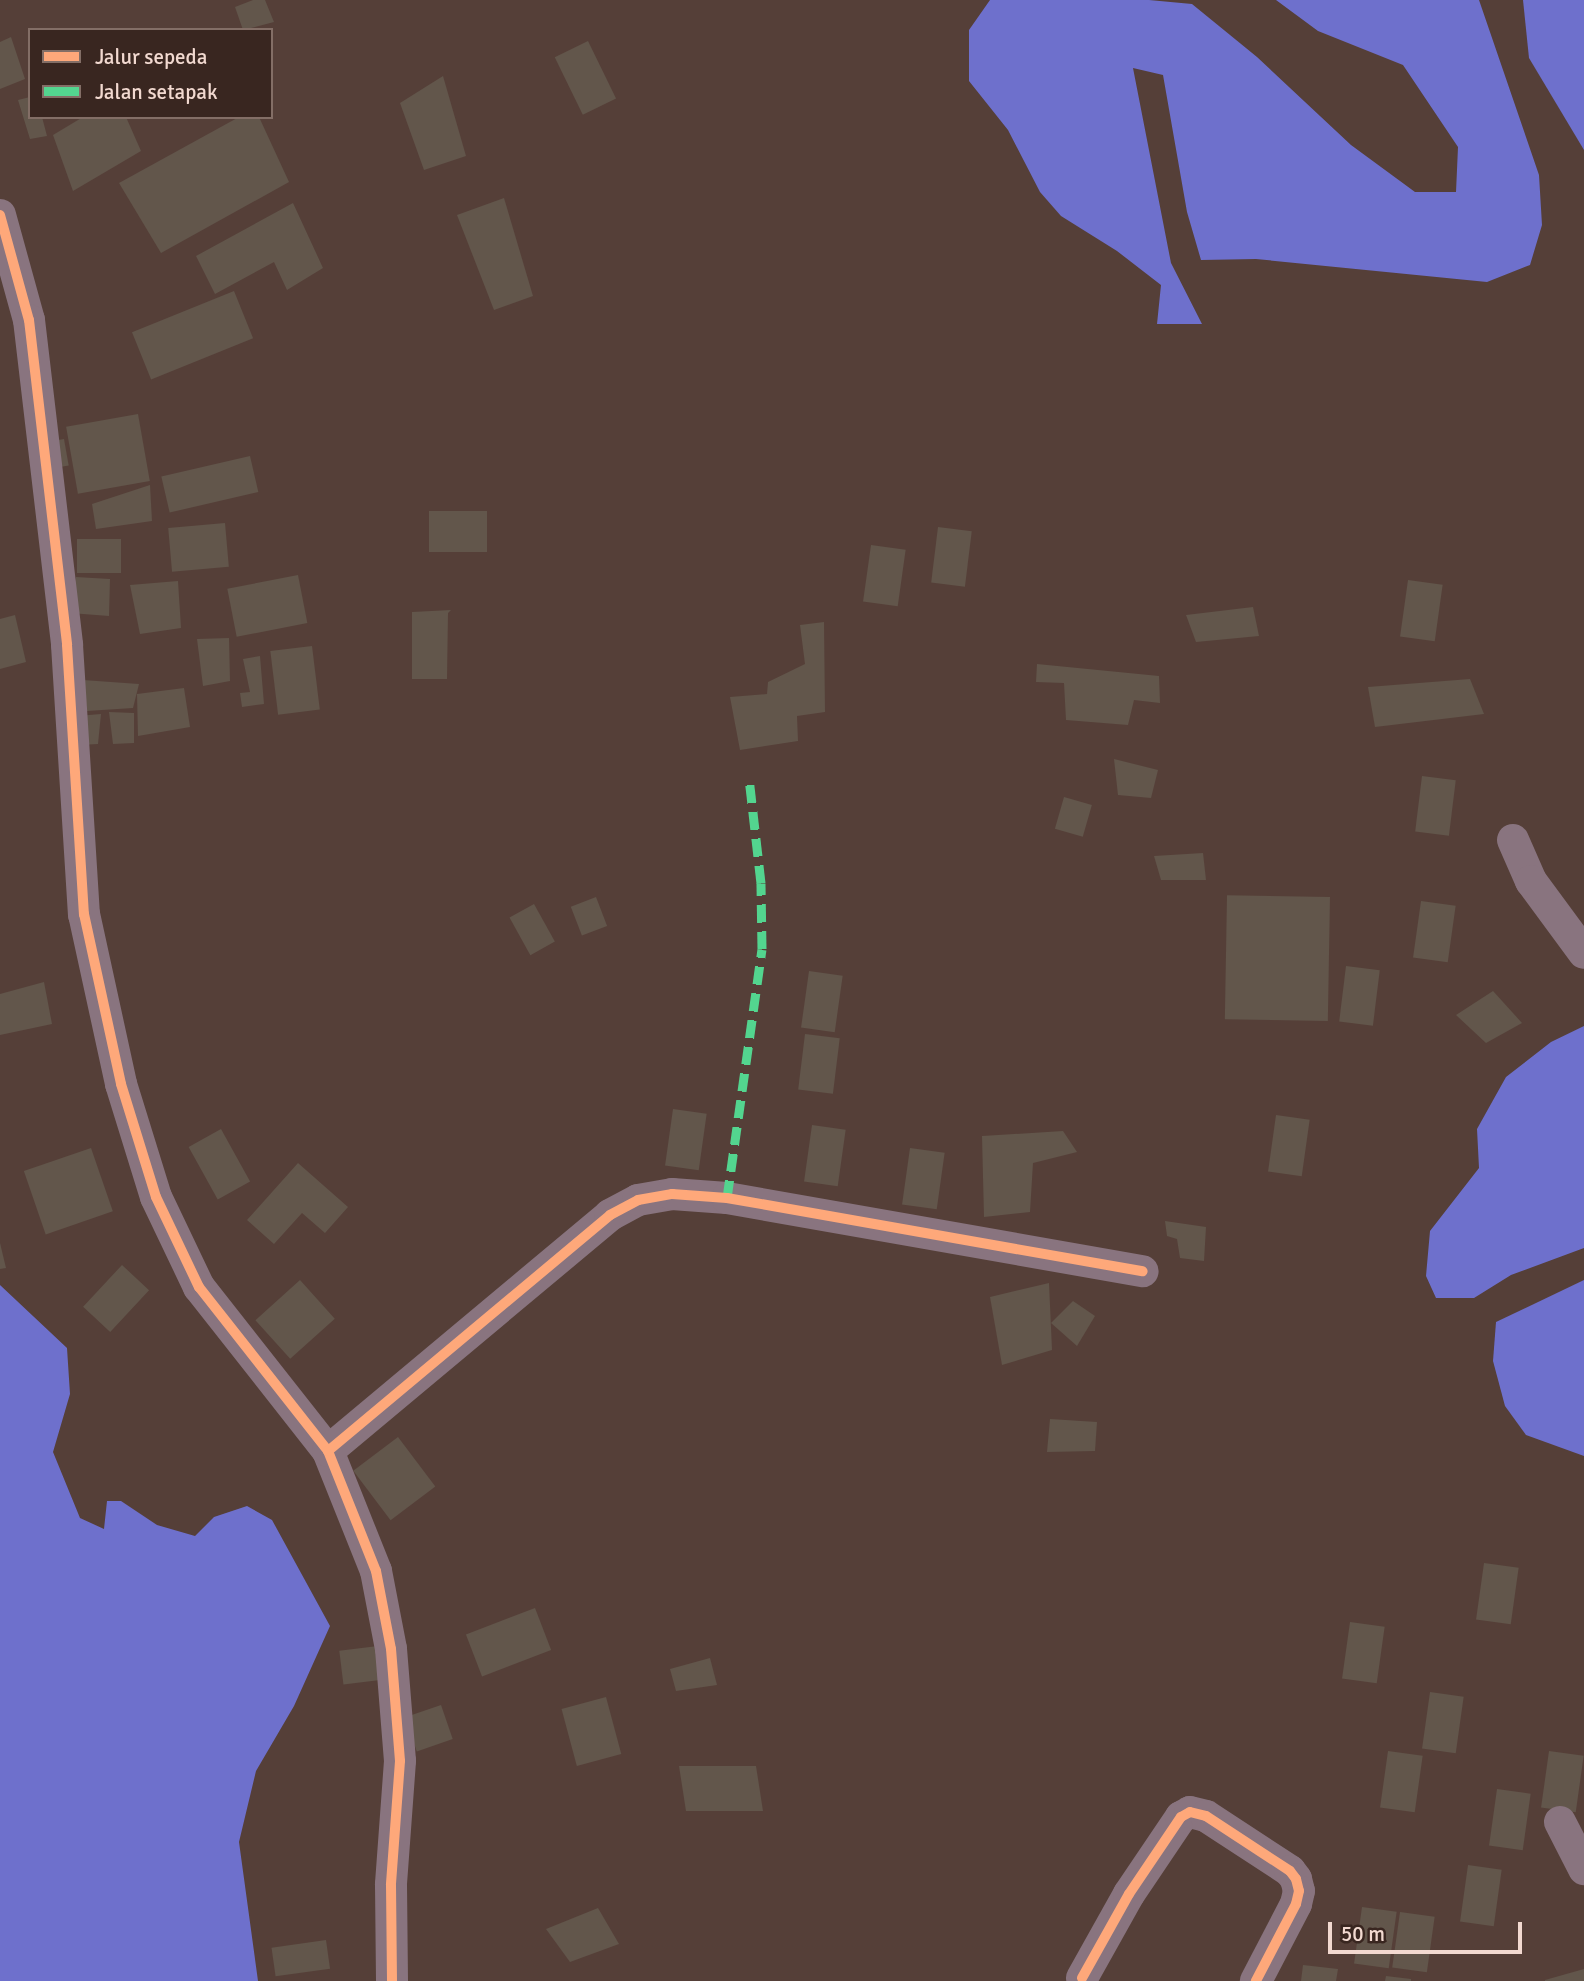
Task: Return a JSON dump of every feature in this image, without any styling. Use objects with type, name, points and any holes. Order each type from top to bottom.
[{"type":"street","points":[[0,215],[29,320],[67,645],[84,914],[121,1084],[156,1197],[199,1287],[328,1451],[376,1570],[391,1649],[400,1761],[391,1885],[392,1981]]},
{"type":"street","points":[[1513,840],[1531,881],[1584,953]]},
{"type":"street","points":[[328,1451],[610,1215],[638,1200],[672,1194],[727,1198],[1143,1271]]},
{"type":"street","points":[[1082,1978],[1129,1894],[1181,1817],[1190,1812],[1206,1816],[1290,1871],[1296,1879],[1299,1891],[1296,1904],[1255,1981]]},
{"type":"street","points":[[1560,1822],[1584,1869]]},
{"type":"shaded area","points":[[990,0],[1149,0],[1192,4],[1257,57],[1351,145],[1415,192],[1456,192],[1458,147],[1403,65],[1318,31],[1276,0],[1479,0],[1539,175],[1542,225],[1530,265],[1487,282],[1256,259],[1201,260],[1187,212],[1163,75],[1133,68],[1171,263],[1202,324],[1157,324],[1161,285],[1117,251],[1061,216],[1040,192],[1008,130],[969,81],[969,30]]},
{"type":"shaded area","points":[[1523,0],[1584,0],[1584,150],[1529,58]]},
{"type":"shaded area","points":[[1584,1026],[1584,1248],[1511,1275],[1474,1298],[1436,1298],[1426,1276],[1430,1231],[1479,1168],[1477,1129],[1506,1077],[1551,1042]]},
{"type":"shaded area","points":[[1584,1280],[1584,1456],[1526,1435],[1505,1406],[1493,1361],[1496,1322]]},
{"type":"shaded area","points":[[0,1285],[67,1348],[70,1394],[53,1452],[80,1518],[104,1529],[107,1501],[121,1501],[157,1525],[195,1536],[214,1517],[247,1506],[272,1520],[330,1626],[294,1706],[256,1771],[239,1842],[258,1981],[0,1981]]},
{"type":"building","points":[[253,0],[265,0],[274,22],[242,28],[235,7]]},
{"type":"building","points":[[11,37],[25,79],[0,89],[0,42]]},
{"type":"building","points":[[588,41],[616,99],[583,115],[555,57]]},
{"type":"building","points":[[443,76],[466,156],[424,170],[400,103]]},
{"type":"building","points":[[28,98],[28,119],[43,119],[47,136],[30,139],[18,100]]},
{"type":"building","points":[[80,119],[127,119],[141,151],[73,191],[53,135]]},
{"type":"building","points":[[235,119],[260,119],[289,182],[161,253],[119,183]]},
{"type":"building","points":[[504,198],[533,296],[494,310],[457,215]]},
{"type":"building","points":[[293,203],[323,268],[287,290],[274,262],[215,294],[196,256]]},
{"type":"building","points":[[234,291],[253,338],[151,379],[132,332]]},
{"type":"building","points":[[138,414],[150,481],[78,494],[66,427]]},
{"type":"building","points":[[64,439],[69,466],[53,468],[48,442]]},
{"type":"building","points":[[250,456],[258,492],[170,513],[161,476]]},
{"type":"building","points":[[150,485],[152,521],[96,529],[92,504]]},
{"type":"building","points":[[429,511],[487,511],[487,552],[429,552]]},
{"type":"building","points":[[225,523],[229,567],[172,572],[168,528]]},
{"type":"building","points":[[938,527],[972,531],[965,587],[931,583]]},
{"type":"building","points":[[77,539],[121,539],[121,573],[77,573]]},
{"type":"building","points":[[871,545],[906,550],[898,606],[863,601]]},
{"type":"building","points":[[298,575],[307,623],[237,637],[227,589]]},
{"type":"building","points":[[76,577],[110,579],[109,616],[70,613]]},
{"type":"building","points":[[1408,580],[1443,585],[1435,641],[1400,636]]},
{"type":"building","points":[[178,581],[181,628],[140,634],[130,585]]},
{"type":"building","points":[[1253,607],[1259,636],[1196,642],[1186,615]]},
{"type":"building","points":[[451,610],[448,613],[447,679],[412,679],[412,612]]},
{"type":"building","points":[[15,615],[26,662],[0,669],[0,619]]},
{"type":"building","points":[[824,622],[825,712],[797,716],[798,741],[740,750],[730,697],[767,694],[768,682],[805,664],[800,625]]},
{"type":"building","points":[[229,638],[230,681],[203,686],[197,639]]},
{"type":"building","points":[[312,646],[320,710],[278,715],[270,651]]},
{"type":"building","points":[[260,656],[264,704],[242,707],[240,693],[250,692],[243,659]]},
{"type":"building","points":[[1037,664],[1159,676],[1160,703],[1134,700],[1128,725],[1066,720],[1064,683],[1036,682]]},
{"type":"building","points":[[1470,679],[1484,714],[1375,727],[1368,687]]},
{"type":"building","points":[[83,680],[139,684],[133,708],[87,711]]},
{"type":"building","points":[[184,688],[190,727],[138,736],[137,694]]},
{"type":"building","points":[[109,712],[134,713],[134,743],[113,744]]},
{"type":"building","points":[[101,714],[98,744],[80,745],[77,716]]},
{"type":"building","points":[[1114,759],[1158,770],[1151,798],[1118,795]]},
{"type":"building","points":[[1422,776],[1456,780],[1449,836],[1415,832]]},
{"type":"building","points":[[1064,797],[1092,805],[1083,837],[1055,829]]},
{"type":"building","points":[[1203,853],[1206,880],[1161,880],[1154,856]]},
{"type":"building","points":[[1227,895],[1330,897],[1328,1021],[1225,1019]]},
{"type":"building","points":[[596,897],[607,926],[582,936],[571,907]]},
{"type":"building","points":[[1421,901],[1456,906],[1448,962],[1413,957]]},
{"type":"building","points":[[534,904],[555,942],[530,955],[510,918]]},
{"type":"building","points":[[1346,966],[1380,970],[1373,1026],[1339,1022]]},
{"type":"building","points":[[809,971],[843,976],[835,1032],[801,1027]]},
{"type":"building","points":[[44,982],[52,1024],[0,1035],[0,994]]},
{"type":"building","points":[[1493,991],[1522,1023],[1486,1043],[1456,1015]]},
{"type":"building","points":[[805,1034],[840,1038],[833,1094],[798,1090]]},
{"type":"building","points":[[673,1109],[707,1114],[699,1170],[665,1165]]},
{"type":"building","points":[[1276,1115],[1310,1120],[1302,1176],[1268,1171]]},
{"type":"building","points":[[812,1125],[846,1130],[838,1186],[804,1181]]},
{"type":"building","points":[[221,1129],[250,1181],[218,1199],[189,1147]]},
{"type":"building","points":[[1063,1131],[1077,1152],[1033,1163],[1030,1212],[984,1217],[982,1136]]},
{"type":"building","points":[[91,1148],[113,1211],[46,1234],[24,1171]]},
{"type":"building","points":[[910,1148],[945,1153],[937,1209],[902,1204]]},
{"type":"building","points":[[298,1163],[348,1207],[325,1233],[302,1213],[274,1244],[247,1220]]},
{"type":"building","points":[[1165,1221],[1206,1227],[1204,1261],[1180,1258],[1177,1239],[1167,1236]]},
{"type":"building","points":[[0,1243],[6,1268],[0,1269]]},
{"type":"building","points":[[122,1265],[149,1290],[110,1332],[83,1307]]},
{"type":"building","points":[[300,1280],[335,1319],[290,1359],[255,1320]]},
{"type":"building","points":[[1049,1283],[1052,1350],[1002,1365],[990,1297]]},
{"type":"building","points":[[1073,1301],[1095,1316],[1077,1346],[1051,1323]]},
{"type":"building","points":[[1050,1419],[1097,1422],[1095,1451],[1047,1452]]},
{"type":"building","points":[[398,1437],[435,1487],[391,1520],[353,1471]]},
{"type":"building","points":[[1484,1563],[1519,1568],[1511,1624],[1476,1619]]},
{"type":"building","points":[[535,1608],[551,1650],[482,1677],[466,1635]]},
{"type":"building","points":[[1350,1622],[1385,1627],[1377,1683],[1342,1678]]},
{"type":"building","points":[[378,1646],[382,1680],[343,1684],[339,1651]]},
{"type":"building","points":[[710,1658],[717,1685],[676,1691],[670,1669]]},
{"type":"building","points":[[1430,1692],[1464,1697],[1456,1753],[1422,1748]]},
{"type":"building","points":[[606,1697],[621,1754],[577,1766],[562,1709]]},
{"type":"building","points":[[441,1705],[453,1739],[417,1751],[405,1717]]},
{"type":"building","points":[[1388,1751],[1423,1756],[1415,1812],[1380,1807]]},
{"type":"building","points":[[1549,1751],[1584,1756],[1576,1812],[1541,1807]]},
{"type":"building","points":[[679,1766],[756,1766],[763,1811],[686,1811]]},
{"type":"building","points":[[1497,1789],[1531,1794],[1523,1850],[1489,1845]]},
{"type":"building","points":[[1468,1865],[1502,1870],[1494,1926],[1460,1921]]},
{"type":"building","points":[[1362,1907],[1397,1912],[1389,1968],[1354,1963]]},
{"type":"building","points":[[598,1908],[619,1944],[570,1962],[546,1929]]},
{"type":"building","points":[[1400,1912],[1435,1917],[1427,1972],[1392,1967]]},
{"type":"building","points":[[326,1940],[330,1969],[276,1976],[272,1948]]},
{"type":"building","points":[[1303,1965],[1338,1969],[1336,1981],[1301,1981]]},
{"type":"building","points":[[1584,1969],[1584,1981],[1545,1981],[1545,1980]]},
{"type":"building","points":[[1386,1976],[1411,1979],[1411,1981],[1385,1981]]},
{"type":"marked path","points":[[727,1198],[762,949],[761,883],[749,777]]},
{"type":"cycle path","points":[[0,215],[29,320],[67,645],[84,914],[121,1084],[156,1197],[199,1287],[328,1451],[376,1571],[391,1649],[400,1761],[391,1885],[392,1981]]},
{"type":"cycle path","points":[[328,1451],[610,1215],[638,1200],[672,1194],[727,1198],[1143,1271]]},
{"type":"cycle path","points":[[1082,1978],[1129,1894],[1181,1817],[1190,1812],[1206,1816],[1290,1871],[1296,1879],[1299,1891],[1296,1904],[1256,1981]]}]
